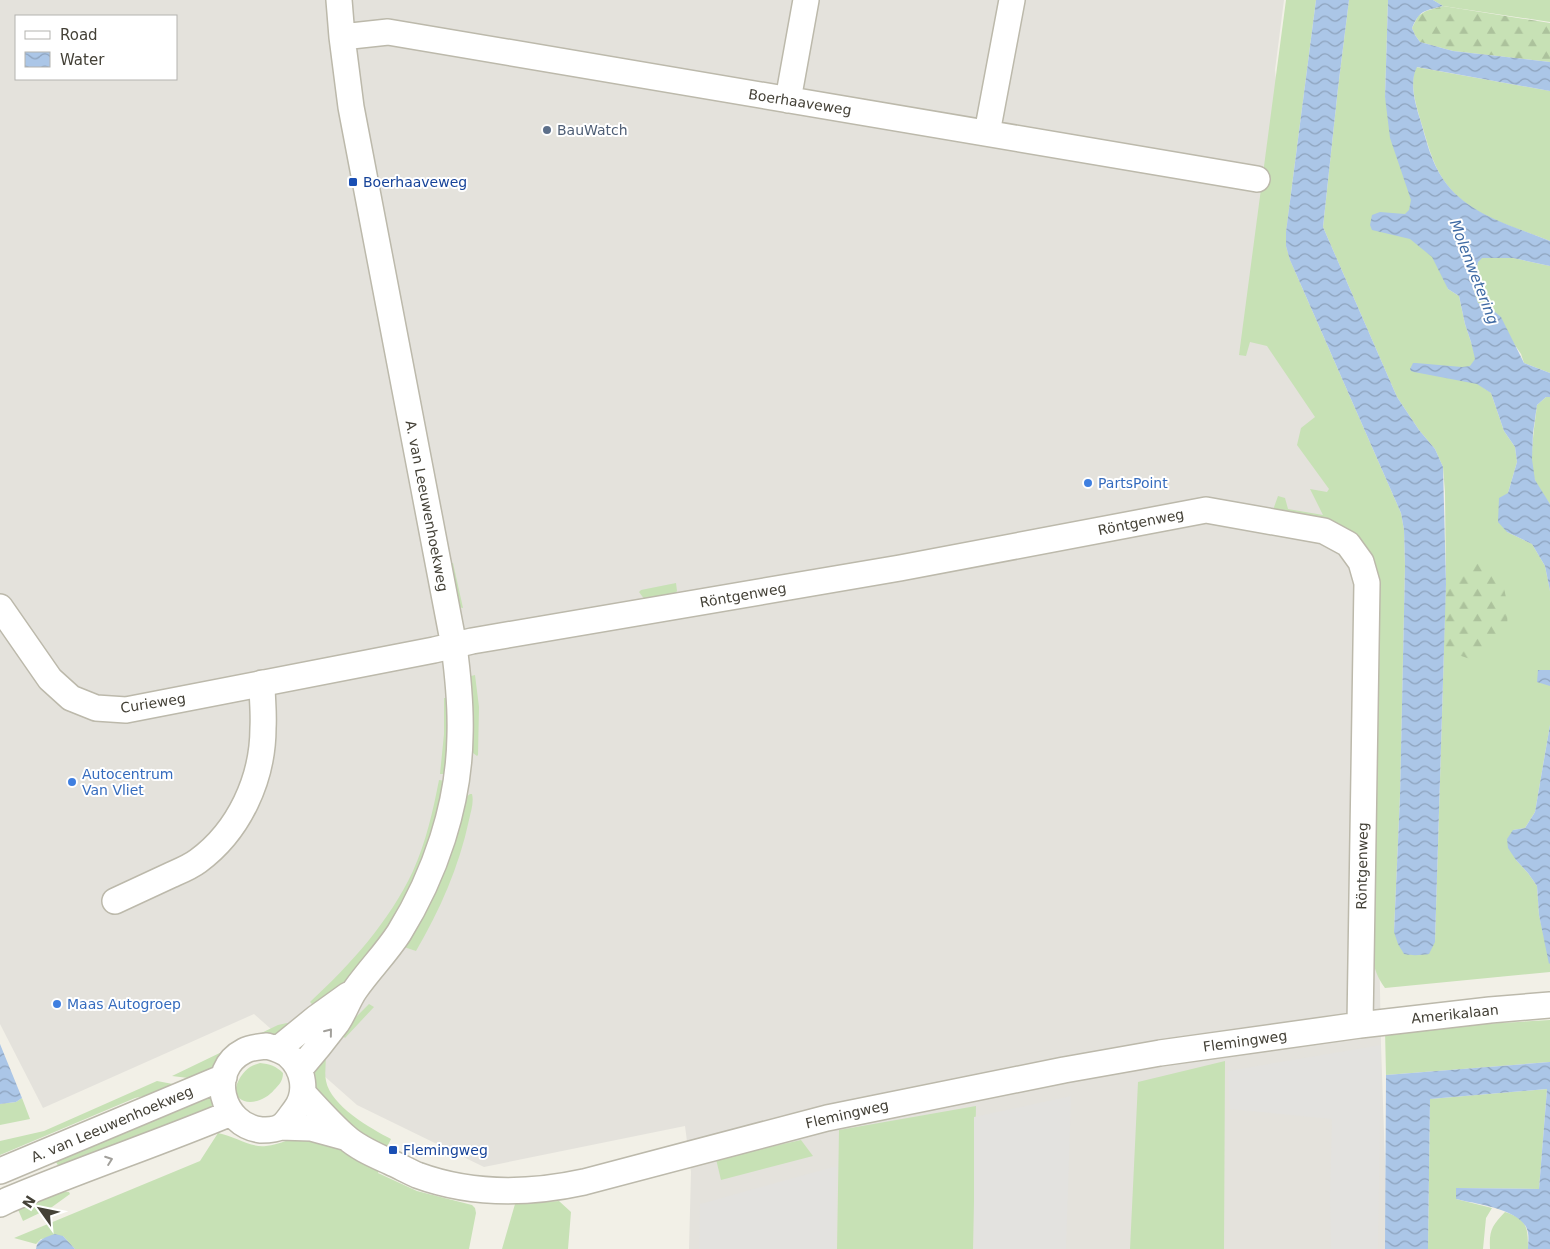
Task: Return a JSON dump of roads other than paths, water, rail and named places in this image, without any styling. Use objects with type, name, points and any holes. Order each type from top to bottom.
[{"type":"street","name":"A. van Leeuwenhoekweg","points":[[301,1082],[338,1022],[354,991],[398,934],[413,909],[435,860],[445,828],[454,790],[460,738],[460,692],[454,646],[351,107],[339,0]]},
{"type":"street","points":[[788,100],[806,0]]},
{"type":"street","points":[[987,133],[1012,0]]},
{"type":"street","name":"Boerhaaveweg","points":[[342,37],[388,32],[1257,179]]},
{"type":"street","name":"Röntgenweg","points":[[454,646],[472,641],[900,568],[1206,510],[1324,531],[1348,544],[1360,562],[1367,583],[1360,1025]]},
{"type":"street","name":"Curieweg","points":[[0,607],[50,679],[71,698],[96,708],[126,710],[454,646]]},
{"type":"street","points":[[115,901],[197,862],[220,843],[237,820],[248,798],[261,751],[263,729],[262,682]]},
{"type":"street","name":"A. van Leeuwenhoekweg","points":[[278,1049],[316,1018],[354,991]]},
{"type":"street","name":"Amerikalaan","points":[[1360,1025],[1550,1005]]},
{"type":"street","name":"Flemingweg","points":[[280,1127],[311,1128],[347,1138],[375,1155],[417,1175],[436,1181],[498,1191],[523,1191],[554,1188],[584,1182],[827,1118],[896,1103],[1141,1057],[1360,1025]]},
{"type":"street","points":[[267,1046],[278,1049],[294,1061],[301,1082],[300,1104],[280,1127],[267,1130],[253,1129],[241,1122],[231,1113],[226,1105],[222,1086],[224,1077],[228,1066],[235,1057],[245,1051],[267,1046]]},
{"type":"street","name":"A. van Leeuwenhoekweg","points":[[0,1171],[224,1077]]},
{"type":"street","name":"Flemingweg","points":[[301,1082],[347,1138]]},
{"type":"street","name":"A. van Leeuwenhoekweg","points":[[0,1204],[63,1176],[201,1126],[231,1113]]},
{"type":"water","points":[[1316,0],[1349,0],[1323,227],[1397,397],[1419,430],[1435,449],[1443,467],[1446,584],[1435,942],[1429,954],[1404,954],[1394,932],[1400,796],[1405,566],[1404,530],[1401,513],[1290,260],[1286,246],[1286,232]]},
{"type":"water","name":"Molenwetering","points":[[1388,0],[1433,0],[1443,6],[1427,10],[1418,17],[1412,28],[1420,42],[1453,51],[1550,62],[1550,91],[1417,67],[1413,86],[1416,106],[1432,158],[1443,179],[1453,191],[1464,201],[1491,218],[1550,241],[1550,266],[1513,258],[1482,258],[1478,262],[1473,288],[1478,303],[1489,307],[1501,317],[1524,363],[1550,373],[1550,397],[1546,397],[1537,405],[1532,459],[1535,480],[1550,504],[1550,591],[1545,566],[1532,544],[1507,532],[1498,522],[1499,498],[1508,493],[1517,462],[1515,447],[1504,431],[1491,393],[1477,384],[1414,372],[1410,369],[1413,363],[1470,366],[1475,359],[1459,296],[1448,289],[1432,257],[1410,239],[1372,230],[1370,225],[1372,215],[1380,212],[1405,214],[1409,210],[1411,200],[1390,138],[1385,97]]},
{"type":"water","points":[[1538,670],[1550,670],[1550,686],[1537,682]]},
{"type":"water","points":[[1550,725],[1549,964],[1539,915],[1537,886],[1508,848],[1507,839],[1513,830],[1525,828],[1535,812]]},
{"type":"water","points":[[0,1044],[22,1098],[16,1102],[0,1104]]},
{"type":"water","points":[[1550,1062],[1550,1249],[1528,1249],[1528,1235],[1525,1225],[1509,1213],[1456,1199],[1456,1188],[1539,1189],[1547,1089],[1430,1099],[1428,1249],[1385,1249],[1386,1075]]},
{"type":"water","points":[[55,1234],[63,1236],[75,1249],[36,1249],[38,1243],[45,1237]]},
{"type":"place","name":"BauWatch","points":[[547,130]]},
{"type":"place","name":"Boerhaaveweg","points":[[353,182]]},
{"type":"place","name":"PartsPoint","points":[[1088,483]]},
{"type":"place","name":"Autocentrum Van Vliet","points":[[72,782]]},
{"type":"place","name":"Maas Autogroep","points":[[57,1004]]},
{"type":"place","name":"Flemingweg","points":[[393,1150]]}]
